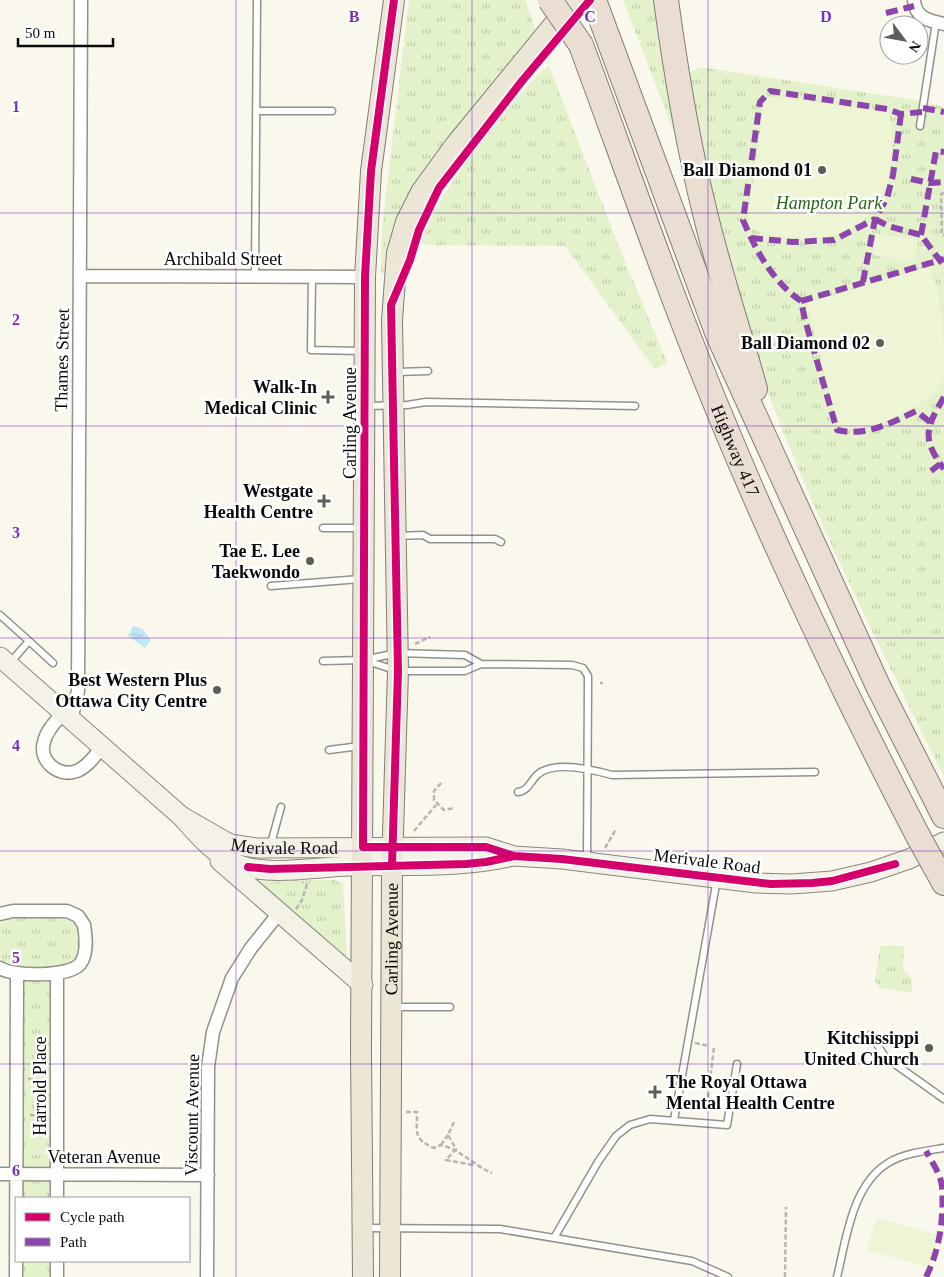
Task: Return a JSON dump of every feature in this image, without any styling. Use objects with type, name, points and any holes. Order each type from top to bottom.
[{"type":"highway","points":[[550,0],[581,45]]},
{"type":"highway","name":"Highway 417","points":[[565,0],[703,374],[742,466],[841,684],[944,883]]},
{"type":"highway","points":[[666,0],[676,72],[705,216],[770,449]]},
{"type":"highway","points":[[597,10],[718,334],[878,686],[944,816]]},
{"type":"main road","name":"Carling Avenue","points":[[363,1277],[365,277],[371,171],[394,0]]},
{"type":"main road","name":"Carling Avenue","points":[[390,1277],[392,846],[403,656],[397,536],[391,305],[394,271],[401,237],[414,206],[452,149],[574,0]]},
{"type":"main road","name":"Merivale Road","points":[[4,661],[181,816],[202,839],[230,860],[258,869],[363,856],[392,846],[486,847],[514,856],[587,862],[717,878],[785,884],[832,880],[895,864],[944,842]]},
{"type":"main road","name":"Merivale Road","points":[[181,816],[230,844],[363,856],[392,866],[486,862],[514,856]]},
{"type":"main road","points":[[202,839],[222,864],[285,914],[363,985]]},
{"type":"street","name":"Thames Street","points":[[67,716],[78,690],[81,0]]},
{"type":"street","points":[[916,6],[925,19],[940,23]]},
{"type":"street","name":"Archibald Street","points":[[80,276],[365,277]]},
{"type":"street","points":[[67,716],[43,742],[43,755],[51,766],[62,772],[76,771],[89,762],[102,747]]},
{"type":"street","points":[[0,914],[13,911],[67,911],[82,920],[85,931],[83,959],[75,968],[57,973],[17,973],[0,968]]},
{"type":"street","name":"Viscount Avenue","points":[[207,1277],[208,1067],[218,1014],[228,986],[241,963],[285,914]]},
{"type":"street","name":"Harrold Place","points":[[16,1197],[17,973]]},
{"type":"street","name":"Harrold Place","points":[[57,973],[57,1197]]},
{"type":"street","name":"Veteran Avenue","points":[[0,1174],[208,1175]]},
{"type":"street","name":"Harrold Place","points":[[16,1262],[16,1277]]},
{"type":"street","points":[[57,1262],[57,1277]]},
{"type":"lane","points":[[255,277],[257,0]]},
{"type":"lane","points":[[920,126],[940,23]]},
{"type":"lane","points":[[256,111],[332,111]]},
{"type":"lane","points":[[312,277],[311,350],[364,351]]},
{"type":"lane","points":[[393,372],[428,371]]},
{"type":"lane","points":[[365,406],[394,406],[426,402],[634,406]]},
{"type":"lane","points":[[323,528],[364,528]]},
{"type":"lane","points":[[397,536],[423,535],[430,540],[495,539],[501,542]]},
{"type":"lane","points":[[271,586],[364,579]]},
{"type":"lane","points":[[0,615],[53,662]]},
{"type":"lane","points":[[4,661],[29,641]]},
{"type":"lane","points":[[323,662],[403,656],[465,655],[481,664]]},
{"type":"lane","points":[[363,660],[403,656],[465,671],[481,664],[572,665],[583,668],[588,676],[587,862]]},
{"type":"lane","points":[[329,750],[363,746]]},
{"type":"lane","points":[[518,792],[526,790],[538,774],[547,769],[588,768],[612,776],[815,772]]},
{"type":"lane","points":[[269,849],[281,808]]},
{"type":"lane","points":[[674,1120],[717,878]]},
{"type":"lane","points":[[391,1007],[450,1008]]},
{"type":"lane","points":[[871,1034],[885,1057],[944,1099]]},
{"type":"lane","points":[[554,1238],[616,1136],[630,1125],[649,1119],[728,1125],[737,1064]]},
{"type":"lane","points":[[837,1277],[856,1208],[870,1181],[890,1161],[910,1154],[944,1148]]},
{"type":"lane","points":[[363,1228],[500,1229],[692,1261],[728,1277]]},
{"type":"path","points":[[944,193],[941,194],[942,235],[944,235]]},
{"type":"path","points":[[403,656],[430,637]]},
{"type":"path","points":[[414,831],[436,805],[434,792],[441,783]]},
{"type":"path","points":[[436,805],[444,810],[455,808]]},
{"type":"path","points":[[605,848],[616,829]]},
{"type":"path","points":[[285,914],[302,900],[308,878]]},
{"type":"path","points":[[694,1043],[709,1046]]},
{"type":"path","points":[[707,1105],[714,1047]]},
{"type":"path","points":[[16,1079],[44,1080],[44,1089]]},
{"type":"path","points":[[30,1079],[30,1089]]},
{"type":"path","points":[[30,1107],[30,1117],[44,1117],[44,1107]]},
{"type":"path","points":[[405,1112],[418,1112],[417,1135],[421,1142],[434,1148],[442,1145],[456,1149]]},
{"type":"path","points":[[442,1145],[454,1122]]},
{"type":"path","points":[[448,1135],[456,1149],[475,1166]]},
{"type":"path","points":[[456,1149],[446,1160],[475,1166],[492,1173]]},
{"type":"path","points":[[784,1277],[786,1207]]},
{"type":"green space","points":[[409,0],[525,0],[536,31],[419,177],[401,210],[388,246],[384,273],[381,273],[382,228]]},
{"type":"green space","points":[[623,0],[658,0],[679,145]]},
{"type":"green space","points":[[549,66],[621,252],[667,362],[655,369],[565,246],[429,245],[421,243],[437,208],[468,159],[525,88]]},
{"type":"green space","name":"Hampton Park","points":[[700,67],[914,100],[944,107],[944,777],[820,520],[766,388],[723,252],[685,75]]},
{"type":"green space","name":"Ball Diamond 01","points":[[768,97],[883,111],[889,115],[893,141],[888,178],[882,196],[873,210],[861,222],[830,236],[811,238],[767,235],[747,225],[764,103]]},
{"type":"green space","points":[[876,233],[918,240],[915,262],[873,255]]},
{"type":"green space","name":"Ball Diamond 02","points":[[927,267],[933,275],[940,302],[944,378],[937,389],[926,399],[913,409],[899,416],[868,427],[840,428],[808,307],[810,302]]},
{"type":"green space","points":[[335,880],[343,884],[347,956],[345,958],[258,885],[262,882]]},
{"type":"green space","points":[[54,916],[72,922],[77,929],[79,939],[75,962],[55,970],[53,1197],[21,1197],[21,970],[5,964],[0,959],[0,924],[12,917]]},
{"type":"green space","points":[[880,946],[904,946],[903,969],[912,979],[912,993],[880,988],[875,981]]},
{"type":"green space","points":[[876,1218],[939,1235],[930,1268],[867,1250]]},
{"type":"green space","points":[[21,1262],[52,1262],[52,1277],[21,1277]]},
{"type":"water","points":[[133,626],[142,629],[151,640],[145,648],[128,636]]},
{"type":"marked path","points":[[886,13],[914,6]]},
{"type":"marked path","points":[[922,112],[901,114],[887,109],[770,91],[760,102],[743,220],[766,265],[782,285],[801,301],[837,430],[858,432],[878,428],[916,411],[930,422]]},
{"type":"marked path","points":[[923,108],[944,112]]},
{"type":"marked path","points":[[863,282],[875,219],[887,198],[893,175],[901,114]]},
{"type":"marked path","points":[[921,235],[936,151],[944,152]]},
{"type":"marked path","points":[[911,179],[930,183],[944,182]]},
{"type":"marked path","points":[[875,219],[888,226],[921,235],[944,266]]},
{"type":"marked path","points":[[751,238],[793,242],[834,240],[875,219]]},
{"type":"marked path","points":[[801,301],[944,259]]},
{"type":"marked path","points":[[944,397],[933,417],[929,433],[932,449],[944,469]]},
{"type":"marked path","points":[[931,471],[940,464]]},
{"type":"marked path","points":[[926,1151],[940,1177],[942,1186],[942,1221],[935,1255],[926,1277]]},
{"type":"cycle path","points":[[394,0],[371,171],[365,277],[363,847],[486,847],[514,856],[562,859],[771,884],[832,881],[895,864]]},
{"type":"cycle path","points":[[392,866],[398,671],[391,305],[410,260],[419,230],[439,188],[522,81],[590,0]]},
{"type":"cycle path","points":[[248,867],[270,869],[466,864],[514,856]]},
{"type":"place","name":"Ball Diamond 01","points":[[822,170]]},
{"type":"place","name":"Ball Diamond 02","points":[[880,343]]},
{"type":"place","name":"Walk-In Medical Clinic","points":[[328,397]]},
{"type":"place","name":"Westgate Health Centre","points":[[324,501]]},
{"type":"place","name":"Tae E. Lee Taekwondo","points":[[310,561]]},
{"type":"place","name":"Best Western Plus Ottawa City Centre","points":[[217,690]]},
{"type":"place","name":"Kitchissippi United Church","points":[[929,1048]]},
{"type":"place","name":"The Royal Ottawa Mental Health Centre","points":[[655,1092]]}]
